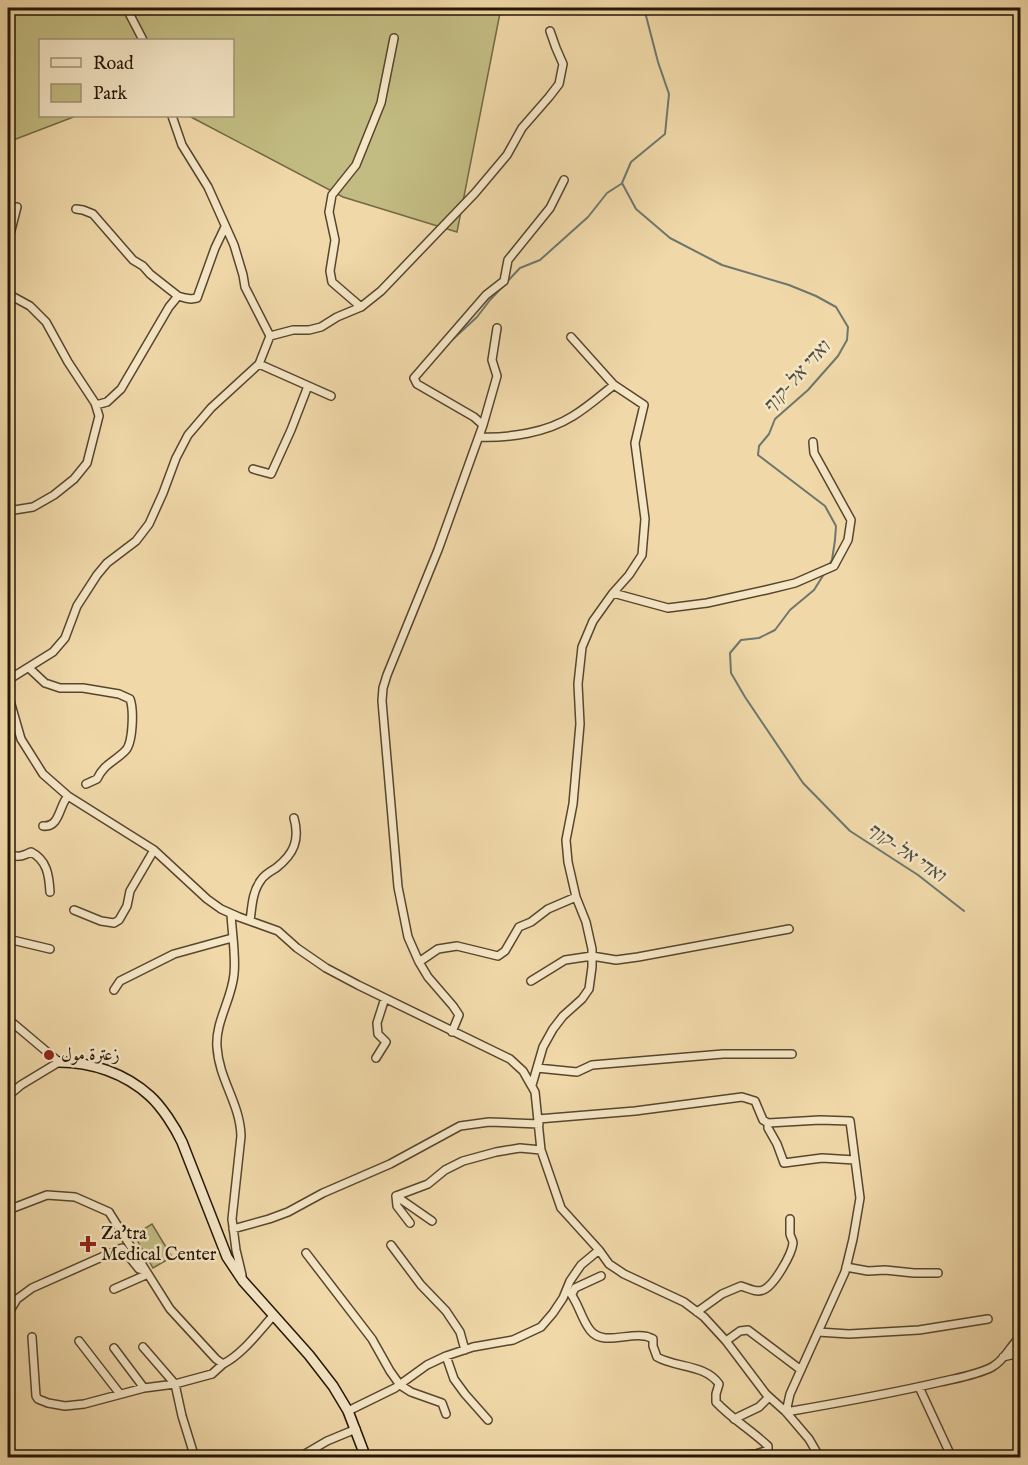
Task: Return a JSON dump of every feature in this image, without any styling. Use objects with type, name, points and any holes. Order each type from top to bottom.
[{"type":"street","points":[[130,15],[142,39]]},
{"type":"street","points":[[270,336],[293,330],[321,327],[337,317],[362,307],[381,291],[475,192],[507,155],[522,128],[559,84],[563,64],[550,31]]},
{"type":"street","points":[[362,307],[332,282],[330,271],[335,240],[328,212],[332,195],[356,165],[381,103],[394,38]]},
{"type":"street","points":[[8,680],[52,652],[64,638],[77,606],[97,574],[107,563],[136,541],[149,524],[188,435],[211,408],[259,364],[270,336],[245,287],[234,245],[208,188],[182,145],[172,117]]},
{"type":"street","points":[[483,425],[474,417],[417,384],[414,378],[486,295],[504,281],[508,260],[550,208],[564,180]]},
{"type":"street","points":[[8,242],[17,207]]},
{"type":"street","points":[[76,209],[93,214],[133,260],[178,296],[190,299],[197,298],[225,227]]},
{"type":"street","points":[[8,294],[30,306],[46,322],[96,405],[99,416],[87,463],[74,480],[33,507],[8,511]]},
{"type":"street","points":[[96,405],[107,402],[121,389],[169,307],[178,296]]},
{"type":"street","points":[[452,1032],[459,1015],[428,977],[408,937],[398,887],[382,694],[387,675],[438,550],[483,425],[497,376],[492,360],[497,327]]},
{"type":"street","points":[[531,1085],[543,1047],[553,1029],[589,989],[592,956],[586,922],[576,897],[568,862],[566,840],[573,804],[580,724],[578,684],[582,647],[593,621],[642,555],[645,519],[635,442],[644,405],[614,385],[571,337]]},
{"type":"street","points":[[259,364],[331,396]]},
{"type":"street","points":[[479,437],[519,435],[551,427],[573,416],[614,385]]},
{"type":"street","points":[[253,469],[271,474],[308,386]]},
{"type":"street","points":[[613,593],[668,609],[766,591],[795,583],[834,566],[848,540],[851,520],[814,453],[813,442]]},
{"type":"street","points":[[29,668],[45,683],[60,688],[83,688],[119,694],[130,699],[132,706],[131,735],[128,748],[108,763],[97,779],[86,784]]},
{"type":"street","points":[[8,694],[21,739],[43,774],[68,796],[154,850],[207,899],[231,914],[278,931],[297,948],[326,968],[510,1059],[523,1071],[535,1092],[541,1150],[561,1208],[609,1264],[624,1274],[684,1302],[704,1317],[726,1341],[769,1397],[786,1412],[809,1439],[820,1458]]},
{"type":"street","points":[[44,826],[53,824],[63,801],[68,796]]},
{"type":"street","points":[[250,921],[253,897],[262,878],[283,862],[294,848],[297,830],[294,818]]},
{"type":"street","points":[[74,910],[101,921],[114,923],[119,920],[127,906],[130,891],[154,850]]},
{"type":"street","points":[[8,852],[17,857],[31,852],[38,855],[50,877],[50,891]]},
{"type":"street","points":[[419,962],[438,949],[457,946],[498,956],[505,951],[519,927],[531,922],[548,909],[576,897]]},
{"type":"street","points":[[231,914],[234,975],[218,1029],[216,1044],[218,1059],[241,1124],[232,1219],[243,1281]]},
{"type":"street","points":[[531,981],[565,960],[592,956],[616,960],[789,930]]},
{"type":"street","points":[[114,990],[120,981],[174,954],[232,938]]},
{"type":"street","points":[[8,939],[50,949]]},
{"type":"street","points":[[376,1059],[386,1042],[378,1034],[377,1023],[385,998]]},
{"type":"street","points":[[8,1019],[58,1062]]},
{"type":"street","points":[[537,1068],[577,1072],[592,1065],[723,1054],[792,1054]]},
{"type":"street","points":[[8,1096],[58,1062],[94,1066],[124,1077],[150,1096],[177,1131],[227,1257],[243,1281],[333,1386],[348,1411],[366,1458]]},
{"type":"street","points":[[233,1228],[288,1212],[323,1193],[390,1164],[460,1126],[489,1122],[538,1122],[742,1097],[755,1101],[763,1120],[768,1123],[850,1121],[860,1198],[854,1239],[846,1267],[790,1394],[786,1412]]},
{"type":"street","points":[[768,1123],[768,1128],[784,1163],[822,1158],[855,1160]]},
{"type":"street","points":[[396,1196],[428,1184],[445,1170],[463,1161],[520,1148],[541,1150]]},
{"type":"street","points":[[8,1210],[46,1195],[75,1197],[109,1212],[170,1309],[223,1364]]},
{"type":"street","points":[[396,1196],[432,1221]]},
{"type":"street","points":[[396,1196],[397,1206],[410,1223]]},
{"type":"street","points":[[697,1312],[722,1294],[741,1286],[762,1291],[767,1288],[782,1270],[789,1257],[793,1242],[790,1234],[790,1220]]},
{"type":"street","points":[[391,1245],[421,1285],[446,1311],[459,1332],[465,1350]]},
{"type":"street","points":[[8,1314],[17,1299],[32,1288],[122,1248],[139,1269],[146,1272]]},
{"type":"street","points":[[599,1250],[581,1265],[570,1281],[569,1291],[590,1330],[598,1336],[607,1338],[645,1335],[653,1339],[657,1357],[664,1361],[694,1368],[715,1379],[719,1384],[716,1402],[768,1446],[768,1450],[756,1454],[706,1458]]},
{"type":"street","points":[[306,1253],[372,1339],[400,1384],[411,1392],[442,1403],[446,1414]]},
{"type":"street","points":[[846,1267],[868,1271],[938,1273]]},
{"type":"street","points":[[114,1289],[146,1272]]},
{"type":"street","points":[[348,1411],[400,1384],[427,1365],[446,1356],[513,1340],[541,1327],[569,1291],[601,1276]]},
{"type":"street","points":[[32,1337],[36,1396],[48,1403],[65,1406],[84,1404],[144,1388],[175,1384],[212,1374],[241,1350],[274,1315]]},
{"type":"street","points":[[818,1332],[849,1334],[919,1330],[988,1319]]},
{"type":"street","points":[[726,1341],[740,1331],[747,1330],[801,1370]]},
{"type":"street","points":[[786,1412],[898,1392],[975,1374],[999,1363],[1020,1337]]},
{"type":"street","points":[[79,1341],[120,1394]]},
{"type":"street","points":[[143,1347],[175,1384],[195,1458]]},
{"type":"street","points":[[114,1348],[144,1388]]},
{"type":"street","points":[[1003,1358],[1016,1354],[1020,1356]]},
{"type":"street","points":[[446,1356],[454,1379],[488,1420]]},
{"type":"street","points":[[919,1387],[952,1458]]},
{"type":"street","points":[[734,1419],[759,1407],[769,1397]]},
{"type":"street","points":[[298,1458],[327,1441],[356,1429]]},
{"type":"green space","points":[[8,8],[501,8],[457,232],[343,197],[191,117],[234,117],[234,39],[39,39],[39,117],[73,117],[8,140]]},
{"type":"green space","points":[[152,1224],[172,1257],[153,1268],[134,1235]]},
{"type":"waterway","name":"ואדי אל-קוף","points":[[644,8],[669,94],[665,134],[631,162],[622,183],[636,209],[670,238],[722,265],[789,285],[836,307],[848,327],[847,340],[838,356],[808,390],[775,419],[769,434],[759,446],[758,455],[825,506],[836,526],[832,560],[828,566]]},
{"type":"waterway","points":[[451,341],[477,317],[520,268],[540,260],[588,217],[607,193],[621,184]]},
{"type":"waterway","name":"ואדי אל-קוף","points":[[824,574],[814,590],[790,610],[775,630],[759,638],[741,640],[730,653],[731,673],[803,783],[850,831],[918,875],[964,911]]},
{"type":"place","name":"زعترة مول","points":[[49,1055]]},
{"type":"place","name":"Za'tra Medical Center","points":[[88,1244]]}]
